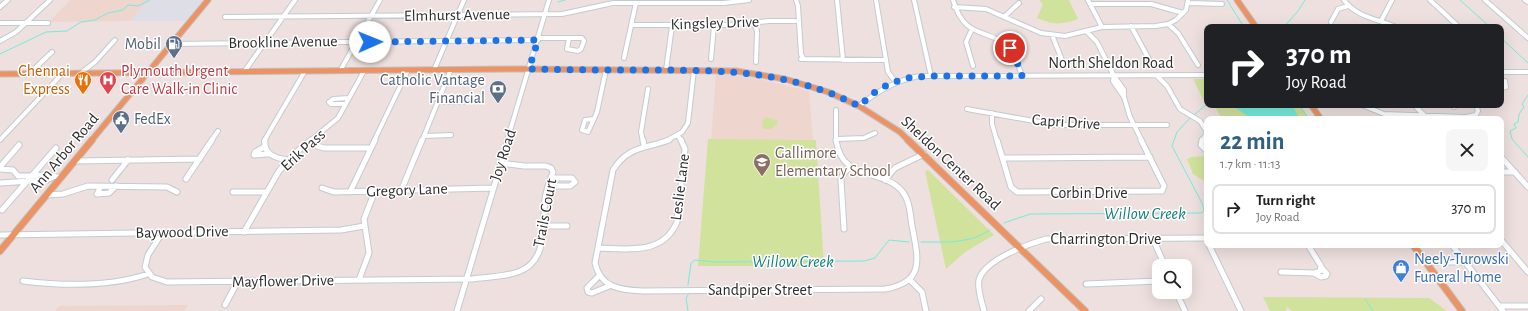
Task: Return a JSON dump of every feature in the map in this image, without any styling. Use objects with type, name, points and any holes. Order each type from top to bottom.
[{"type":"main road","points":[[171,44],[208,0]]},
{"type":"main road","points":[[1237,0],[1254,24]]},
{"type":"main road","name":"Ann Arbor Road","points":[[0,252],[171,44]]},
{"type":"main road","points":[[0,74],[451,69],[694,70]]},
{"type":"main road","name":"Sheldon Center Road","points":[[694,70],[736,71],[774,77],[818,89],[859,106],[890,124],[925,154],[1085,311]]},
{"type":"main road","points":[[1415,248],[1462,311]]},
{"type":"street","points":[[0,8],[8,0]]},
{"type":"street","points":[[0,41],[13,34],[50,0]]},
{"type":"street","points":[[244,72],[295,0]]},
{"type":"street","points":[[340,71],[380,0]]},
{"type":"street","points":[[434,70],[464,0]]},
{"type":"street","name":"Joy Road","points":[[457,311],[492,188],[549,0]]},
{"type":"street","name":"Elmhurst Avenue","points":[[225,17],[545,14],[570,13],[608,4],[724,3],[749,0]]},
{"type":"street","points":[[796,0],[802,58],[810,60],[886,60]]},
{"type":"street","points":[[837,0],[843,60]]},
{"type":"street","points":[[876,0],[888,72],[895,81]]},
{"type":"street","points":[[914,0],[931,76]]},
{"type":"street","points":[[953,0],[959,19],[972,29],[1010,48],[1014,54],[1022,76]]},
{"type":"street","points":[[1344,0],[1348,6],[1360,13],[1388,24]]},
{"type":"street","points":[[1381,21],[1392,0]]},
{"type":"street","points":[[1430,0],[1455,24]]},
{"type":"street","points":[[1485,0],[1528,38]]},
{"type":"street","points":[[954,7],[982,8],[1037,32],[1052,36],[1069,36],[1102,27],[1168,24],[1176,20],[1183,13],[1189,1],[1222,4]]},
{"type":"street","points":[[1102,27],[1090,2],[1150,4],[1183,13]]},
{"type":"street","points":[[624,58],[636,3]]},
{"type":"street","points":[[1004,17],[1020,3]]},
{"type":"street","points":[[1331,22],[1338,8],[1348,6]]},
{"type":"street","name":"Kingsley Drive","points":[[631,25],[714,26],[799,21]]},
{"type":"street","points":[[0,23],[48,23]]},
{"type":"street","points":[[754,23],[757,31],[756,62]]},
{"type":"street","points":[[1168,24],[1178,33],[1198,65]]},
{"type":"street","points":[[666,70],[672,26]]},
{"type":"street","points":[[711,59],[714,26]]},
{"type":"street","points":[[1131,26],[1152,65]]},
{"type":"street","points":[[972,29],[967,36],[965,43],[973,66]]},
{"type":"street","points":[[992,113],[992,124],[1003,158],[1150,157],[1134,125],[1124,97],[1113,81],[1114,76],[1097,42],[1086,31]]},
{"type":"street","points":[[1052,36],[1064,65]]},
{"type":"street","points":[[569,38],[584,39],[582,49],[578,51],[566,49],[569,38]]},
{"type":"street","name":"Brookline Avenue","points":[[171,44],[569,38]]},
{"type":"street","points":[[81,73],[95,62],[115,40]]},
{"type":"street","points":[[30,73],[52,52]]},
{"type":"street","points":[[89,72],[95,62]]},
{"type":"street","points":[[401,191],[451,69]]},
{"type":"street","points":[[350,192],[408,70]]},
{"type":"street","points":[[594,119],[606,70]]},
{"type":"street","points":[[609,286],[592,293],[588,292],[587,288],[599,276],[595,263],[614,167],[626,154],[644,146],[678,136],[684,130],[688,123],[694,70]]},
{"type":"street","points":[[287,160],[275,158],[268,154],[264,147],[264,141],[266,135],[305,71]]},
{"type":"street","name":"Erik Pass","points":[[244,232],[266,192],[287,160],[333,123],[346,104],[364,71]]},
{"type":"street","points":[[1506,72],[1528,72]]},
{"type":"street","points":[[0,140],[63,73]]},
{"type":"street","name":"North Sheldon Road","points":[[859,106],[875,92],[895,81],[915,77],[1204,75]]},
{"type":"street","points":[[1157,76],[1167,86],[1180,109],[1200,121],[1204,128]]},
{"type":"street","points":[[1504,81],[1506,88],[1504,88]]},
{"type":"street","points":[[644,146],[641,132],[648,89]]},
{"type":"street","points":[[346,104],[332,105],[329,102],[333,99],[349,98]]},
{"type":"street","points":[[438,102],[463,102]]},
{"type":"street","points":[[1368,108],[1386,114],[1424,116]]},
{"type":"street","points":[[1417,108],[1424,116]]},
{"type":"street","points":[[836,110],[837,139],[840,156],[850,167],[885,180],[901,190],[909,204],[918,259],[917,269],[910,280],[922,292],[926,311]]},
{"type":"street","name":"Capri Drive","points":[[967,110],[1056,125],[1167,125]]},
{"type":"street","points":[[186,179],[218,131]]},
{"type":"street","points":[[837,139],[864,138],[875,133]]},
{"type":"street","points":[[424,136],[451,135]]},
{"type":"street","name":"Leslie Lane","points":[[598,248],[650,247],[664,241],[674,231],[677,222],[685,150],[684,143],[678,136]]},
{"type":"street","points":[[1204,137],[1201,145],[1204,148]]},
{"type":"street","points":[[307,143],[324,148],[371,148]]},
{"type":"street","points":[[0,168],[19,146]]},
{"type":"street","points":[[264,147],[255,152],[254,155],[257,156],[268,154]]},
{"type":"street","points":[[2,210],[56,148]]},
{"type":"street","points":[[885,180],[895,168],[925,154]]},
{"type":"street","name":"Corbin Drive","points":[[1003,158],[1012,187],[1016,192],[1102,193],[1156,192],[1163,190],[1164,186],[1150,157]]},
{"type":"street","points":[[75,161],[200,159]]},
{"type":"street","points":[[112,180],[128,160]]},
{"type":"street","points":[[1504,160],[1528,187]]},
{"type":"street","name":"Trails Court","points":[[466,279],[512,274],[527,269],[537,258],[544,226],[545,198],[553,172],[548,166],[524,166],[500,163]]},
{"type":"street","points":[[844,229],[841,180],[843,174],[850,167]]},
{"type":"street","points":[[0,168],[13,170],[18,176]]},
{"type":"street","points":[[1504,172],[1515,172]]},
{"type":"street","points":[[18,176],[50,175],[61,178]]},
{"type":"street","points":[[14,181],[18,176]]},
{"type":"street","points":[[0,183],[47,180],[53,177]]},
{"type":"street","points":[[548,186],[570,186],[575,182],[572,178],[552,178]]},
{"type":"street","points":[[47,195],[63,194],[83,187],[101,186],[170,187],[177,192]]},
{"type":"street","points":[[101,186],[97,194],[109,193],[116,186]]},
{"type":"street","name":"Gregory Lane","points":[[322,188],[334,192],[375,192],[492,188]]},
{"type":"street","points":[[233,192],[266,192]]},
{"type":"street","points":[[359,280],[369,252],[364,226],[365,214],[375,192]]},
{"type":"street","name":"Baywood Drive","points":[[0,235],[341,230],[364,226]]},
{"type":"street","points":[[544,226],[567,226]]},
{"type":"street","points":[[23,280],[42,283],[107,283],[130,280],[148,274],[145,267],[146,258],[162,233]]},
{"type":"street","name":"Charrington Drive","points":[[984,311],[979,287],[982,273],[992,264],[1035,241],[1046,239],[1204,239]]},
{"type":"street","points":[[1153,239],[1162,259]]},
{"type":"street","points":[[1504,244],[1528,272]]},
{"type":"street","points":[[1210,248],[1241,311]]},
{"type":"street","points":[[1281,272],[1314,273],[1321,277],[1326,276],[1327,274],[1310,248]]},
{"type":"street","points":[[1454,248],[1501,309],[1528,306]]},
{"type":"street","points":[[1426,262],[1465,262]]},
{"type":"street","name":"Mayflower Drive","points":[[148,274],[156,280],[167,282],[466,279]]},
{"type":"street","name":"Sandpiper Street","points":[[599,276],[609,286],[620,290],[636,291],[885,289],[898,287],[910,280]]},
{"type":"street","points":[[225,305],[238,281]]},
{"type":"street","points":[[1086,284],[1101,282],[1152,281]]},
{"type":"street","points":[[1029,311],[1041,299]]},
{"type":"street","points":[[1179,299],[1184,311]]},
{"type":"shaded area","points":[[70,0],[149,0],[130,21],[49,22]]},
{"type":"shaded area","points":[[149,0],[203,0],[185,21],[130,21]]},
{"type":"shaded area","name":"Gallimore Elementary School","points":[[716,74],[760,77],[760,79],[809,91],[819,219],[705,220]]},
{"type":"shaded area","points":[[188,305],[184,311],[55,311],[59,306]]},
{"type":"green space","points":[[1039,0],[1069,0],[1078,19],[1057,23],[1048,22],[1037,18],[1043,4]]},
{"type":"green space","points":[[1193,79],[1204,79],[1204,101]]},
{"type":"green space","points":[[1216,108],[1302,108],[1308,116],[1220,116]]},
{"type":"green space","points":[[766,117],[777,120],[778,123],[771,129],[763,129],[762,122]]},
{"type":"green space","points":[[708,139],[816,140],[824,266],[698,266]]},
{"type":"green space","points":[[1204,156],[1204,181],[1193,174],[1187,159],[1191,157]]},
{"type":"green space","points":[[928,170],[994,235],[965,252],[946,269],[925,171]]},
{"type":"green space","points":[[1263,297],[1429,298],[1447,311],[1292,311],[1287,307],[1286,311],[1270,311]]},
{"type":"water","points":[[1236,108],[1294,108],[1298,116],[1248,116]]},
{"type":"waterway","points":[[0,54],[46,32],[67,31],[81,22],[95,20],[108,13],[123,10],[128,5],[138,6],[150,0]]},
{"type":"waterway","points":[[558,2],[565,0]]},
{"type":"waterway","points":[[1227,0],[1230,4]]},
{"type":"waterway","name":"Willow Creek","points":[[1287,24],[1305,0]]},
{"type":"waterway","points":[[1460,0],[1487,24]]},
{"type":"waterway","points":[[1230,5],[1242,24]]},
{"type":"waterway","points":[[1504,41],[1528,63]]},
{"type":"waterway","points":[[1528,95],[1522,104],[1524,107],[1519,114],[1518,122],[1514,124],[1516,128],[1510,131],[1512,139],[1528,157]]},
{"type":"waterway","name":"Willow Creek","points":[[1194,115],[1204,107]]},
{"type":"waterway","points":[[1301,108],[1307,116]]},
{"type":"waterway","name":"Willow Creek","points":[[1004,223],[1030,214],[1202,213],[1204,210],[1202,203],[1172,146],[1177,132],[1190,118]]},
{"type":"waterway","name":"Willow Creek","points":[[921,242],[966,240],[982,235],[990,230]]},
{"type":"waterway","name":"Willow Creek","points":[[688,285],[691,263],[695,260],[715,262],[864,261],[875,258],[889,240],[909,242]]},
{"type":"waterway","name":"Willow Creek","points":[[688,295],[686,298],[688,311]]},
{"type":"waterway","points":[[1365,299],[1373,311]]},
{"type":"place","name":"Mobil","points":[[174,59]]},
{"type":"place","name":"Chennai Express","points":[[83,95]]},
{"type":"place","name":"Plymouth Urgent Care Walk-in Clinic","points":[[108,95]]},
{"type":"place","name":"Catholic Vantage Financial","points":[[498,104]]},
{"type":"place","name":"FedEx","points":[[121,134]]},
{"type":"place","name":"Gallimore Elementary School","points":[[762,177]]},
{"type":"place","name":"Neely-Turowski Funeral Home","points":[[1401,283]]},
{"type":"route","points":[[370,42],[538,40],[529,69],[736,71],[785,79],[828,92],[859,106],[875,92],[895,81],[907,78],[929,76],[1022,76],[1014,54],[1010,48]]}]
